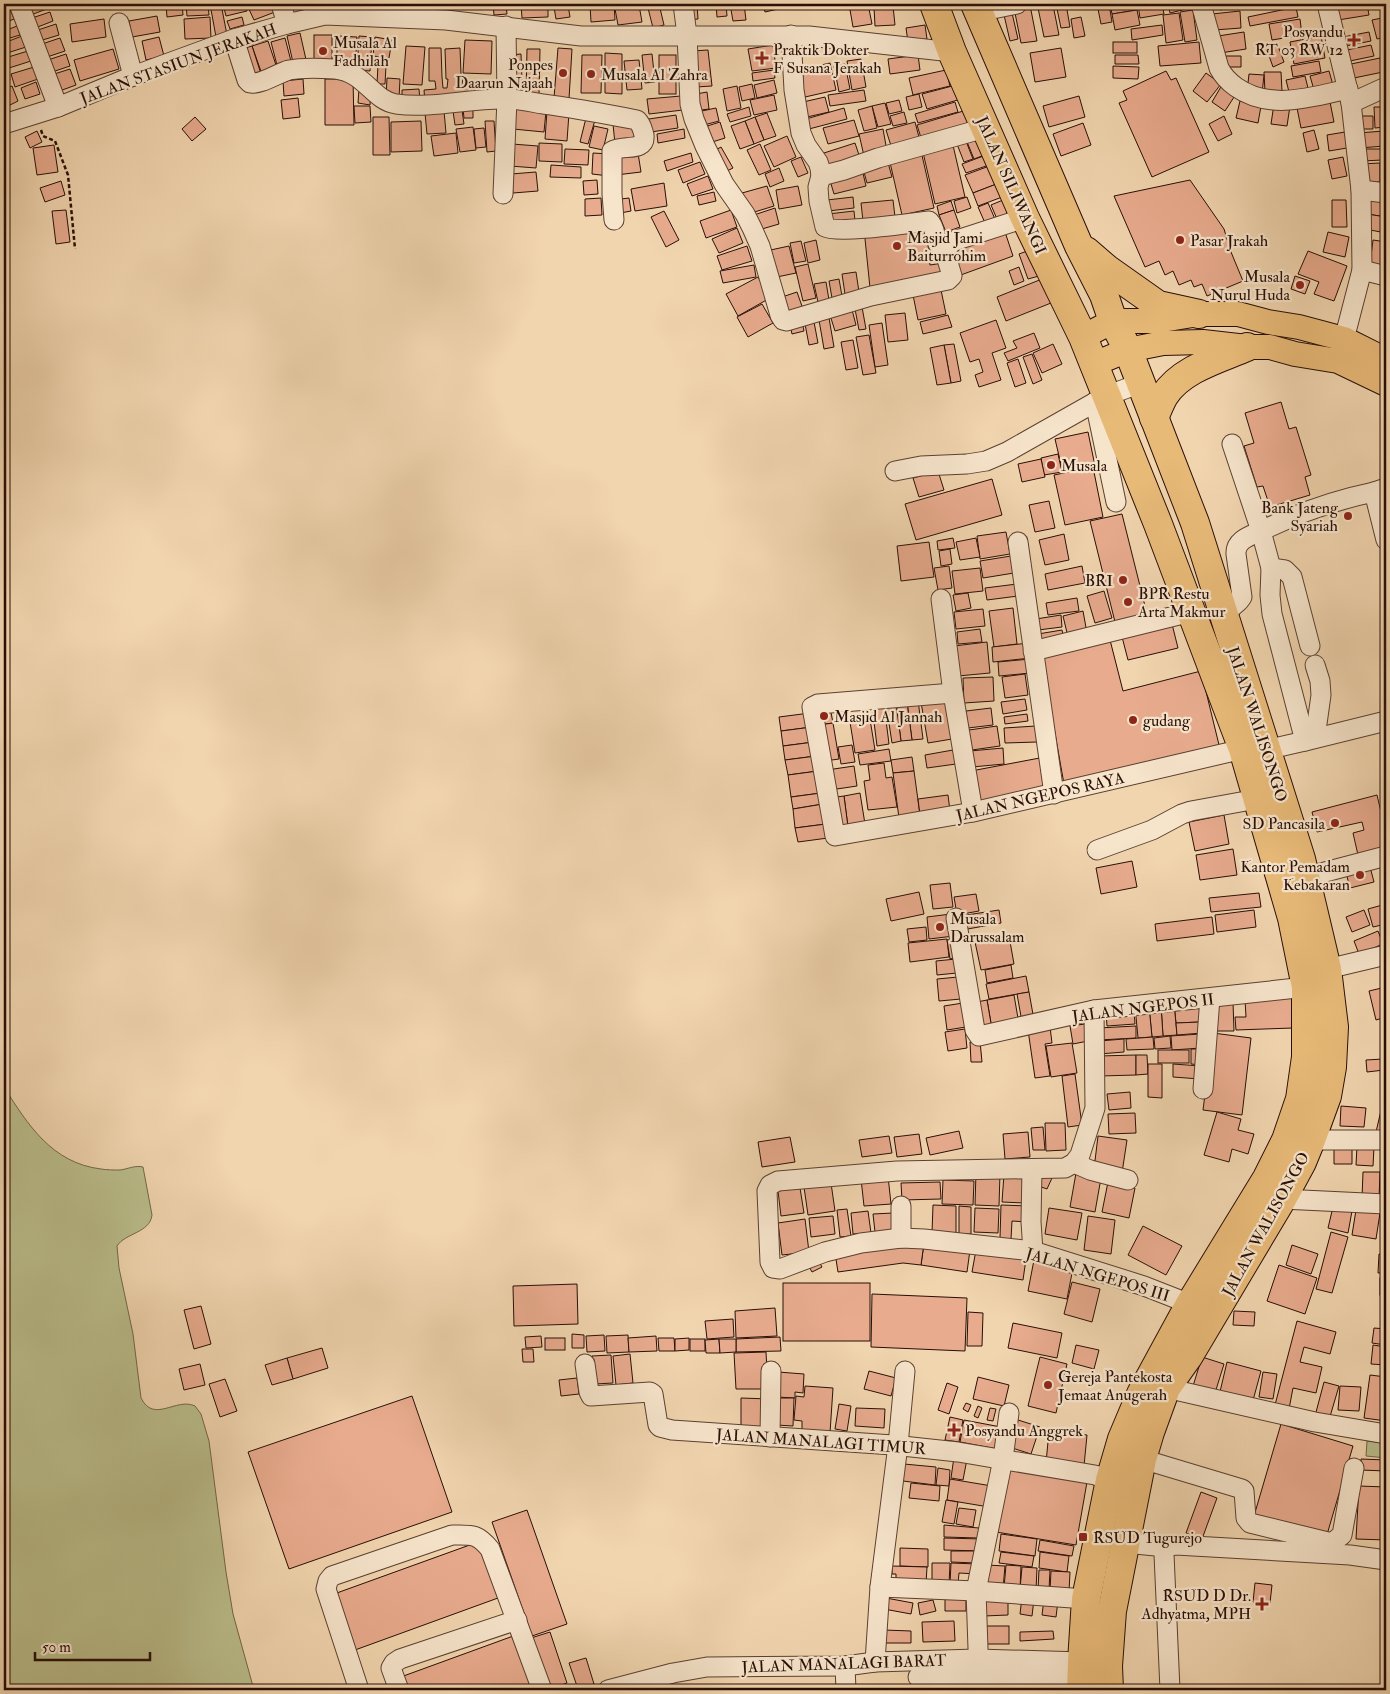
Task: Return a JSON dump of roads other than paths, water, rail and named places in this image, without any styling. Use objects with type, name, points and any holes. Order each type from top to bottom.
[{"type":"highway","name":"JALAN SILIWANGI","points":[[934,4],[952,52],[985,128],[1025,218],[1084,337],[1094,364]]},
{"type":"highway","points":[[977,8],[1079,246],[1104,295],[1113,321],[1128,350]]},
{"type":"highway","points":[[1079,246],[1107,269],[1158,305],[1199,314]]},
{"type":"highway","points":[[1154,418],[1164,396],[1176,382],[1193,371],[1247,347]]},
{"type":"highway","name":"JALAN WALISONGO","points":[[1109,1690],[1108,1666],[1112,1611],[1142,1459],[1166,1388],[1188,1357],[1282,1199],[1311,1140],[1327,1096],[1332,1067],[1334,1027],[1327,969],[1255,750],[1224,614],[1195,523],[1128,350]]},
{"type":"highway","name":"JALAN WALISONGO","points":[[1082,1677],[1086,1599],[1110,1480],[1122,1439],[1141,1394],[1190,1304],[1267,1178],[1286,1140],[1300,1099],[1306,1058],[1306,987],[1300,955],[1300,886],[1257,799],[1255,750],[1191,612],[1101,399],[1094,364]]},
{"type":"main road","points":[[1084,337],[1113,321],[1156,321],[1199,314],[1238,314],[1298,327],[1341,350],[1386,384]]},
{"type":"main road","points":[[1094,364],[1128,350],[1163,344],[1203,342],[1247,347],[1270,347],[1296,354],[1341,350],[1386,360]]},
{"type":"street","points":[[19,4],[58,107]]},
{"type":"street","points":[[281,4],[287,24]]},
{"type":"street","points":[[683,4],[687,35],[690,104],[694,119],[724,184],[745,214],[752,228],[783,320],[787,321],[871,296],[948,280],[952,276],[945,252],[937,245],[933,225],[929,221],[835,230],[826,228],[818,187],[821,176],[818,162],[801,133],[794,90],[791,36]]},
{"type":"street","points":[[977,8],[1017,4]]},
{"type":"street","points":[[1201,4],[1218,68],[1222,75],[1242,92],[1257,97],[1290,101],[1350,96],[1386,87]]},
{"type":"street","points":[[1328,4],[1350,96],[1361,190],[1362,270],[1341,350]]},
{"type":"street","name":"JALAN STASIUN JERAKAH","points":[[4,124],[58,107],[133,76],[234,39],[325,15],[446,20],[581,36],[791,36],[952,52]]},
{"type":"street","points":[[118,23],[133,76]]},
{"type":"street","points":[[503,194],[507,99],[506,26]]},
{"type":"street","points":[[234,39],[247,80],[250,83],[258,83],[290,70],[310,68],[336,69],[348,71],[357,76],[382,98],[392,103],[427,104],[507,99],[637,120],[642,125],[643,144],[640,146],[617,148],[612,151],[614,220]]},
{"type":"street","points":[[821,176],[985,128]]},
{"type":"street","points":[[1361,190],[1386,193]]},
{"type":"street","points":[[945,252],[951,243],[957,240],[1025,218]]},
{"type":"street","points":[[1362,270],[1386,276]]},
{"type":"street","points":[[895,471],[921,466],[967,464],[986,460],[1007,452],[1101,399],[1141,383]]},
{"type":"street","points":[[1101,399],[1116,502]]},
{"type":"street","points":[[1232,444],[1261,531],[1271,568],[1270,595],[1272,614],[1310,739]]},
{"type":"street","points":[[1224,614],[1242,597],[1236,549],[1242,540],[1287,518],[1380,490],[1386,540]]},
{"type":"street","points":[[1018,542],[1054,794]]},
{"type":"street","points":[[1271,568],[1285,570],[1292,577],[1310,646]]},
{"type":"street","points":[[940,599],[953,693],[973,812]]},
{"type":"street","points":[[1033,651],[1191,612]]},
{"type":"street","points":[[1310,739],[1321,695],[1320,681],[1315,665]]},
{"type":"street","name":"JALAN NGEPOS RAYA","points":[[953,693],[818,704],[812,707],[835,836],[973,812],[1386,721]]},
{"type":"street","points":[[1097,850],[1152,830],[1191,811],[1257,799]]},
{"type":"street","points":[[1300,886],[1386,856]]},
{"type":"street","name":"JALAN NGEPOS II","points":[[956,918],[977,1035],[983,1036],[1094,1010],[1306,987]]},
{"type":"street","points":[[1327,969],[1386,955]]},
{"type":"street","points":[[1203,1089],[1210,998]]},
{"type":"street","points":[[1033,1251],[1031,1222],[1032,1169],[1065,1168],[1074,1163],[1080,1156],[1095,1108],[1094,1010]]},
{"type":"street","points":[[1311,1140],[1386,1140]]},
{"type":"street","points":[[1074,1163],[1090,1170],[1128,1180]]},
{"type":"street","name":"JALAN NGEPOS III","points":[[1032,1169],[897,1171],[778,1181],[770,1185],[767,1191],[770,1262],[776,1269],[861,1243],[901,1238],[924,1239],[1033,1251],[1144,1286],[1190,1304]]},
{"type":"street","points":[[1282,1199],[1386,1204]]},
{"type":"street","points":[[901,1206],[901,1238]]},
{"type":"street","name":"JALAN MANALAGI TIMUR","points":[[585,1364],[591,1396],[650,1392],[653,1394],[657,1422],[660,1428],[958,1452],[1095,1475],[1110,1480]]},
{"type":"street","points":[[770,1371],[770,1437]]},
{"type":"street","points":[[875,1662],[880,1587],[898,1446],[904,1371]]},
{"type":"street","points":[[1166,1388],[1315,1422],[1386,1434]]},
{"type":"street","points":[[978,1668],[976,1591],[1003,1459],[1009,1412]]},
{"type":"street","points":[[1142,1459],[1242,1489],[1244,1491],[1246,1518],[1250,1522],[1328,1542],[1333,1542],[1342,1536],[1354,1468]]},
{"type":"street","points":[[359,1690],[326,1589],[328,1581],[332,1576],[452,1534],[472,1535],[481,1539],[490,1549],[542,1690]]},
{"type":"street","points":[[1125,1544],[1350,1555],[1386,1560]]},
{"type":"street","points":[[1166,1547],[1164,1554],[1170,1690]]},
{"type":"street","points":[[880,1587],[976,1591],[1086,1599]]},
{"type":"street","points":[[399,1690],[392,1668],[394,1663],[400,1659],[517,1620]]},
{"type":"street","name":"JALAN MANALAGI BARAT","points":[[608,1690],[655,1677],[707,1666],[845,1666],[875,1662],[918,1676],[978,1668],[1082,1677]]},
{"type":"street","points":[[845,1666],[846,1690]]},
{"type":"place","name":"Posyandu RT 03 RW 12","points":[[1354,40]]},
{"type":"place","name":"Musala Al Fadhilah","points":[[323,51]]},
{"type":"place","name":"Praktik Dokter F Susana Jerakah","points":[[762,58]]},
{"type":"place","name":"Ponpes Daarun Najaah","points":[[563,73]]},
{"type":"place","name":"Musala Al Zahra","points":[[591,74]]},
{"type":"place","name":"Pasar Jrakah","points":[[1180,240]]},
{"type":"place","name":"Masjid Jami Baiturrohim","points":[[897,246]]},
{"type":"place","name":"Musala Nurul Huda","points":[[1300,285]]},
{"type":"place","name":"Musala","points":[[1051,465]]},
{"type":"place","name":"Bank Jateng Syariah","points":[[1348,516]]},
{"type":"place","name":"BRI","points":[[1123,580]]},
{"type":"place","name":"BPR Restu Arta Makmur","points":[[1128,602]]},
{"type":"place","name":"Masjid Al Jannah","points":[[824,716]]},
{"type":"place","name":"gudang","points":[[1133,720]]},
{"type":"place","name":"SD Pancasila","points":[[1335,823]]},
{"type":"place","name":"Kantor Pemadam Kebakaran","points":[[1360,875]]},
{"type":"place","name":"Musala Darussalam","points":[[940,927]]},
{"type":"place","name":"Gereja Pantekosta Jemaat Anugerah","points":[[1048,1385]]},
{"type":"place","name":"Posyandu Anggrek","points":[[954,1430]]},
{"type":"place","name":"RSUD Tugurejo","points":[[1083,1537]]},
{"type":"place","name":"RSUD D Dr. Adhyatma, MPH","points":[[1262,1604]]}]
